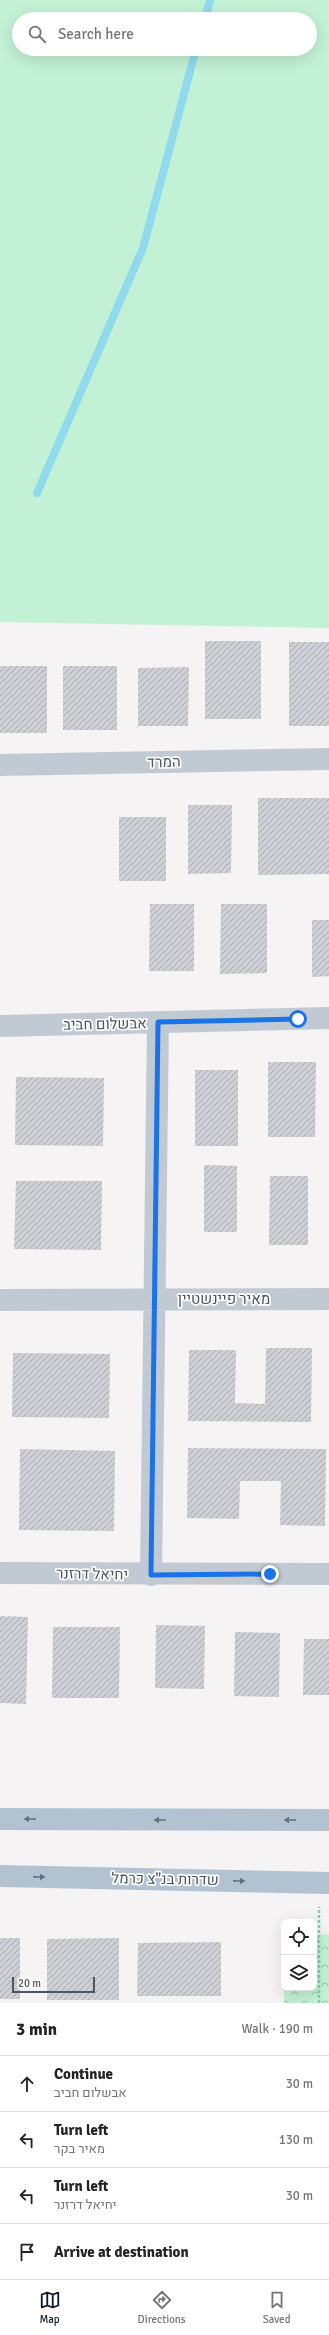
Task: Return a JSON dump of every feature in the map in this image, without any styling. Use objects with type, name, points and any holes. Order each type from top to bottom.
[{"type":"main road","points":[[0,1819],[329,1820]]},
{"type":"main road","name":"שדרות בנ\"צ כרמל","points":[[0,1876],[324,1883]]},
{"type":"street","name":"המרד","points":[[0,765],[329,759]]},
{"type":"street","name":"אבשלום חביב","points":[[0,1026],[329,1018]]},
{"type":"street","points":[[151,1575],[158,1022]]},
{"type":"street","name":"מאיר פיינשטיין","points":[[0,1300],[329,1299]]},
{"type":"street","name":"יחיאל דרזנר","points":[[0,1573],[151,1575],[329,1574]]},
{"type":"path","points":[[319,2003],[324,1883]]},
{"type":"green space","points":[[0,0],[329,0],[329,628],[0,622]]},
{"type":"green space","points":[[329,1934],[329,2003],[284,2003],[284,1991],[317,1991],[317,1935]]},
{"type":"building","points":[[205,641],[261,641],[261,719],[205,719]]},
{"type":"building","points":[[289,642],[329,642],[329,726],[289,726]]},
{"type":"building","points":[[0,666],[47,666],[47,733],[0,733]]},
{"type":"building","points":[[63,666],[117,666],[117,730],[63,730]]},
{"type":"building","points":[[189,667],[188,726],[138,726],[138,668]]},
{"type":"building","points":[[258,798],[329,798],[329,874],[258,875]]},
{"type":"building","points":[[188,805],[232,805],[231,873],[188,874]]},
{"type":"building","points":[[119,817],[166,817],[166,881],[119,881]]},
{"type":"building","points":[[150,904],[194,904],[194,971],[149,971]]},
{"type":"building","points":[[221,904],[267,904],[267,973],[220,974]]},
{"type":"building","points":[[312,920],[329,920],[329,976],[312,977]]},
{"type":"building","points":[[268,1062],[316,1062],[315,1137],[268,1137]]},
{"type":"building","points":[[195,1070],[238,1070],[238,1146],[195,1146]]},
{"type":"building","points":[[16,1077],[104,1078],[103,1146],[15,1145]]},
{"type":"building","points":[[204,1165],[237,1166],[237,1232],[204,1232]]},
{"type":"building","points":[[270,1176],[308,1176],[308,1245],[269,1245]]},
{"type":"building","points":[[16,1181],[102,1181],[101,1250],[14,1249]]},
{"type":"building","points":[[266,1348],[312,1348],[311,1422],[188,1421],[189,1350],[236,1350],[235,1403],[265,1404]]},
{"type":"building","points":[[13,1353],[110,1354],[109,1418],[12,1417]]},
{"type":"building","points":[[188,1448],[326,1449],[325,1526],[280,1525],[281,1481],[240,1481],[239,1519],[187,1518]]},
{"type":"building","points":[[20,1449],[115,1451],[114,1531],[19,1530]]},
{"type":"building","points":[[0,1616],[28,1617],[26,1704],[0,1703]]},
{"type":"building","points":[[156,1625],[205,1626],[204,1689],[155,1688]]},
{"type":"building","points":[[53,1627],[120,1627],[119,1698],[52,1698]]},
{"type":"building","points":[[235,1632],[280,1633],[279,1697],[234,1696]]},
{"type":"building","points":[[304,1639],[329,1639],[329,1695],[303,1695]]},
{"type":"building","points":[[0,1938],[20,1938],[20,1999],[0,1999]]},
{"type":"building","points":[[119,1938],[119,2000],[47,2000],[47,1939]]},
{"type":"building","points":[[221,1942],[221,1996],[137,1996],[138,1943]]},
{"type":"waterway","points":[[207,12],[210,0]]},
{"type":"waterway","points":[[37,493],[143,248],[194,56]]},
{"type":"route","points":[[270,1574],[151,1575],[158,1022],[298,1019]]}]
